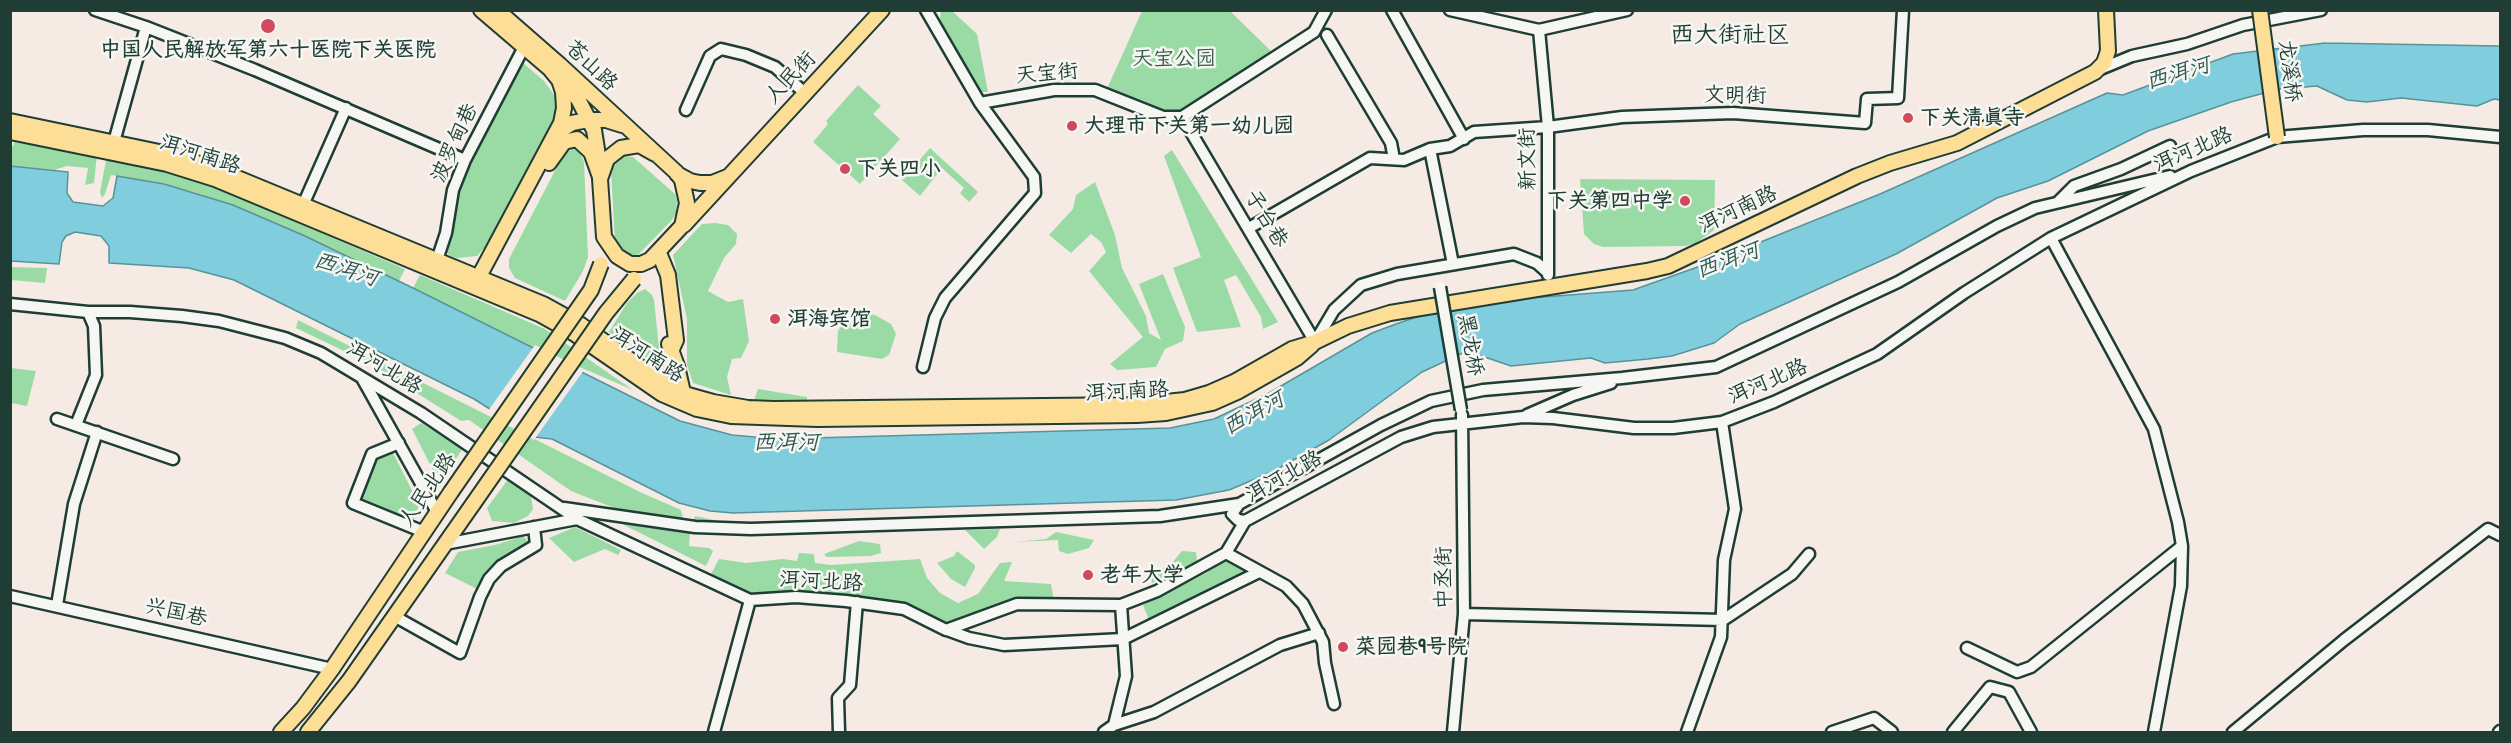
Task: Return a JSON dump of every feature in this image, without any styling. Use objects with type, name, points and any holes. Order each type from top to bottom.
[{"type":"main road","name":"苍山路","points":[[481,10],[550,69],[578,99],[590,120],[598,145],[600,179]]},
{"type":"main road","name":"苍山路","points":[[497,10],[655,154]]},
{"type":"main road","name":"人民街","points":[[682,226],[882,10]]},
{"type":"main road","points":[[2095,72],[2104,63],[2108,51],[2106,10]]},
{"type":"main road","name":"龙溪桥","points":[[2260,10],[2277,137]]},
{"type":"main road","points":[[480,284],[562,117],[564,98],[560,83],[550,69]]},
{"type":"main road","name":"洱河南路","points":[[10,122],[188,158],[303,205],[437,260],[581,337],[652,388],[685,399],[765,409],[1146,405],[1185,400],[1209,393],[1234,382],[1293,349],[1316,342],[1348,326],[1390,313],[1549,280],[1668,266],[1857,176],[1890,163],[1957,143],[2095,72]]},
{"type":"main road","points":[[555,134],[572,123],[590,120],[614,122],[631,131]]},
{"type":"main road","name":"洱河南路","points":[[10,132],[185,168],[569,318],[685,399]]},
{"type":"main road","points":[[480,284],[551,159],[562,144],[573,139],[584,143],[593,156],[600,179],[602,229],[609,247],[626,263],[641,264],[658,253],[682,226],[686,212],[686,196],[683,183],[677,173]]},
{"type":"main road","points":[[600,179],[607,159],[621,147],[639,145],[655,154],[690,181],[703,183],[720,180],[731,174]]},
{"type":"main road","name":"人民北路","points":[[281,732],[303,708],[332,669],[587,295],[601,264],[602,229]]},
{"type":"main road","points":[[624,368],[641,369],[658,365],[672,349],[676,340],[668,275],[658,253]]},
{"type":"main road","name":"人民北路","points":[[308,732],[331,706],[602,319],[658,253]]},
{"type":"main road","points":[[672,349],[685,399]]},
{"type":"street","points":[[95,10],[146,27],[255,70],[465,160]]},
{"type":"street","points":[[923,367],[935,318],[945,298],[1035,193],[1034,177],[980,103],[926,10]]},
{"type":"street","points":[[1182,117],[1314,32],[1326,10]]},
{"type":"street","points":[[1392,10],[1464,139]]},
{"type":"street","points":[[1450,10],[1539,30],[1586,15],[1626,10]]},
{"type":"street","name":"文明街","points":[[1548,128],[1622,117],[1733,113],[1865,123],[1867,99],[1898,98],[1903,10]]},
{"type":"street","points":[[2095,72],[2132,56],[2187,44],[2243,25],[2321,10]]},
{"type":"street","points":[[114,142],[146,27]]},
{"type":"street","name":"新文街","points":[[1539,30],[1548,128],[1549,280]]},
{"type":"street","points":[[1327,35],[1391,142],[1394,159]]},
{"type":"street","name":"波罗甸巷","points":[[437,260],[446,233],[453,190],[465,160],[524,47]]},
{"type":"street","points":[[686,110],[710,56],[721,49],[746,55],[775,68],[805,93]]},
{"type":"street","name":"天宝街","points":[[980,103],[1054,90],[1095,90],[1163,117],[1182,117]]},
{"type":"street","points":[[303,205],[346,108]]},
{"type":"street","name":"子台巷","points":[[1182,117],[1316,342]]},
{"type":"street","points":[[1249,228],[1370,158],[1404,160],[1430,149],[1450,146],[1474,132],[1548,128]]},
{"type":"street","name":"洱河北路","points":[[1226,553],[1245,521],[1401,437],[1433,427],[1523,417],[1553,418],[1634,428],[1673,428],[1722,422],[1774,402],[1877,354],[1964,293],[2051,238],[2191,171],[2277,137],[2363,129],[2427,130],[2500,137]]},
{"type":"street","points":[[2058,202],[2074,186],[2121,169],[2170,146]]},
{"type":"street","points":[[1430,149],[1453,264]]},
{"type":"street","points":[[559,508],[695,527],[751,529],[1149,516],[1239,504],[1381,425],[1431,401],[1483,390],[1716,367],[1898,282],[2035,208],[2191,171]]},
{"type":"street","points":[[2051,238],[2154,429],[2178,522],[2182,546],[2181,586],[2154,732]]},
{"type":"street","points":[[1316,342],[1334,310],[1361,285],[1397,274],[1514,254],[1537,263],[1549,280]]},
{"type":"street","name":"黑龙桥","points":[[1437,267],[1463,423]]},
{"type":"street","name":"洱河北路","points":[[10,304],[88,312],[159,313],[219,321],[251,328],[316,351],[360,375],[457,436],[577,519],[750,600],[796,597],[904,609],[946,630],[969,638],[1004,645],[1124,639]]},
{"type":"street","points":[[76,425],[96,375],[94,326],[88,312]]},
{"type":"street","points":[[360,375],[438,512]]},
{"type":"street","points":[[1523,417],[1573,395],[1622,378]]},
{"type":"street","points":[[57,419],[172,459]]},
{"type":"street","points":[[1687,732],[1721,637],[1723,620],[1724,560],[1735,509],[1722,422]]},
{"type":"street","name":"中丞街","points":[[1454,732],[1464,614],[1463,423]]},
{"type":"street","points":[[57,605],[74,504],[97,432]]},
{"type":"street","points":[[399,443],[372,454],[353,503],[424,532]]},
{"type":"street","points":[[1239,504],[1232,514],[1238,520],[1245,521]]},
{"type":"street","points":[[445,544],[577,519]]},
{"type":"street","points":[[394,616],[460,653],[480,597],[489,579],[501,566],[536,544],[534,527]]},
{"type":"street","points":[[2233,732],[2344,640],[2488,529],[2500,535]]},
{"type":"street","points":[[1967,648],[2017,672],[2031,667],[2182,546]]},
{"type":"street","points":[[946,630],[1017,604],[1121,605],[1157,591],[1226,553],[1286,586],[1302,604],[1323,642],[1334,704]]},
{"type":"street","points":[[1464,614],[1723,620],[1792,574],[1809,554]]},
{"type":"street","points":[[1124,639],[1259,572]]},
{"type":"street","name":"兴国巷","points":[[10,596],[332,669]]},
{"type":"street","points":[[714,732],[750,600]]},
{"type":"street","points":[[838,732],[838,698],[850,685],[856,602]]},
{"type":"street","points":[[1114,725],[1126,676],[1121,605]]},
{"type":"street","points":[[1104,732],[1114,725],[1154,712],[1280,645],[1319,633]]},
{"type":"street","points":[[1953,732],[1990,687],[2009,692],[2031,732]]},
{"type":"street","points":[[1833,732],[1874,718],[1892,732]]},
{"type":"green space","points":[[941,11],[952,11],[977,34],[988,92],[979,92],[939,23]]},
{"type":"green space","name":"天宝公园","points":[[1142,11],[1230,11],[1273,53],[1181,113],[1163,114],[1119,94],[1106,91]]},
{"type":"green space","points":[[521,61],[544,81],[555,96],[557,107],[554,120],[492,239],[477,256],[457,258],[450,256],[445,250],[455,198],[467,165]]},
{"type":"green space","points":[[858,85],[881,106],[873,114],[900,139],[860,184],[813,142],[828,124],[826,121]]},
{"type":"green space","points":[[16,137],[97,154],[94,183],[85,185],[88,168],[67,166],[54,170],[11,166],[10,146],[13,146]]},
{"type":"green space","points":[[930,148],[978,192],[969,202],[960,193],[964,188],[942,168],[920,196],[902,180]]},
{"type":"green space","points":[[574,149],[580,152],[584,162],[588,257],[583,271],[565,301],[515,278],[509,268],[509,259],[559,163],[567,152]]},
{"type":"green space","points":[[1172,150],[1278,322],[1263,329],[1261,317],[1236,275],[1224,280],[1241,327],[1197,332],[1173,268],[1201,257],[1164,156]]},
{"type":"green space","points":[[107,155],[182,173],[405,269],[399,281],[305,236],[199,194],[164,184],[111,175],[102,198],[100,192]]},
{"type":"green space","points":[[622,156],[633,157],[675,194],[677,201],[676,213],[672,220],[635,258],[624,255],[615,242],[611,170],[613,162]]},
{"type":"green space","points":[[1580,179],[1715,180],[1714,230],[1696,243],[1686,246],[1603,247],[1594,244],[1584,234]]},
{"type":"green space","points":[[1095,182],[1115,235],[1122,268],[1146,316],[1149,333],[1161,340],[1139,284],[1163,274],[1185,327],[1183,341],[1165,349],[1156,367],[1117,370],[1110,364],[1143,337],[1089,271],[1106,252],[1101,242],[1091,234],[1071,253],[1049,235],[1073,209],[1076,195]]},
{"type":"green space","points":[[702,224],[728,225],[737,234],[736,244],[724,258],[708,291],[728,302],[743,299],[749,341],[741,358],[732,359],[727,377],[731,395],[693,383],[687,365],[687,319],[673,255]]},
{"type":"green space","points":[[11,267],[47,268],[45,283],[11,280]]},
{"type":"green space","points":[[420,275],[545,329],[633,390],[533,347],[413,288]]},
{"type":"green space","points":[[645,289],[654,300],[659,348],[657,352],[646,358],[609,332],[627,303]]},
{"type":"green space","points":[[864,313],[875,315],[891,324],[896,334],[889,355],[882,359],[837,352],[838,331],[846,320]]},
{"type":"green space","points":[[298,320],[640,492],[681,510],[683,518],[617,509],[571,491],[469,420],[461,421],[371,364],[296,328]]},
{"type":"green space","points":[[11,368],[36,371],[27,406],[11,403]]},
{"type":"green space","points":[[758,389],[807,397],[806,406],[753,403]]},
{"type":"green space","points":[[421,423],[463,448],[443,479],[435,474],[412,429]]},
{"type":"green space","points":[[392,451],[419,504],[416,516],[410,523],[356,502],[370,463]]},
{"type":"green space","points":[[509,478],[531,496],[533,509],[528,516],[514,523],[492,521],[487,508]]},
{"type":"green space","points":[[1139,511],[1138,513],[784,524],[693,523],[695,516],[724,522],[744,522]]},
{"type":"green space","points":[[616,521],[690,532],[689,546],[709,548],[713,551],[706,566]]},
{"type":"green space","points":[[575,527],[621,550],[618,555],[605,549],[574,562],[549,538]]},
{"type":"green space","points":[[1000,529],[997,537],[984,549],[965,530]]},
{"type":"green space","points":[[1056,532],[1094,540],[1089,548],[1068,554],[1059,551],[1058,540],[1016,542],[1046,539]]},
{"type":"green space","points":[[523,536],[529,542],[530,549],[511,567],[493,570],[477,589],[445,573],[458,552],[495,545]]},
{"type":"green space","points":[[859,541],[880,544],[881,553],[871,556],[827,557],[824,554]]},
{"type":"green space","points":[[957,551],[975,565],[965,587],[951,579],[937,563],[954,556]]},
{"type":"green space","points":[[1182,551],[1196,552],[1197,562],[1152,583],[1151,574],[1171,564]]},
{"type":"green space","points":[[799,553],[814,554],[815,563],[831,565],[920,559],[927,578],[940,593],[958,603],[978,594],[1000,563],[1012,562],[1004,581],[1051,584],[1054,601],[1010,601],[947,627],[920,612],[769,594],[750,594],[711,574],[719,559],[746,563],[783,559],[797,561]]},
{"type":"green space","points":[[1227,558],[1233,565],[1243,564],[1249,572],[1175,610],[1149,620],[1143,605],[1208,572],[1211,566]]},
{"type":"water","name":"西洱河","points":[[2325,43],[2500,46],[2500,100],[2494,99],[2477,106],[2401,98],[2367,102],[2347,100],[2317,86],[2279,89],[2231,102],[2148,131],[2048,181],[1997,198],[1896,254],[1740,324],[1714,343],[1672,356],[1605,363],[1591,358],[1511,366],[1467,351],[1422,372],[1329,440],[1272,472],[1229,490],[1176,500],[733,513],[710,511],[679,503],[552,439],[534,437],[474,399],[234,280],[189,268],[109,263],[109,246],[101,236],[75,232],[66,236],[62,242],[59,264],[11,261],[10,166],[68,172],[67,193],[73,202],[103,206],[113,198],[117,176],[164,184],[233,205],[305,236],[413,288],[680,421],[732,435],[777,439],[1170,428],[1214,419],[1269,393],[1372,333],[1428,313],[1458,310],[1465,305],[1479,302],[1633,290],[1706,264],[1880,194],[2107,93],[2123,95],[2233,54]]},
{"type":"pier","points":[[535,345],[584,370],[534,440],[488,411]]},
{"type":"place","name":"中国人民解放军第六十医院下关医院","points":[[268,26]]},
{"type":"place","name":"下关清真寺","points":[[1908,118]]},
{"type":"place","name":"大理市下关第一幼儿园","points":[[1072,126]]},
{"type":"place","name":"下关四小","points":[[845,169]]},
{"type":"place","name":"下关第四中学","points":[[1685,201]]},
{"type":"place","name":"洱海宾馆","points":[[775,319]]},
{"type":"place","name":"老年大学","points":[[1088,575]]},
{"type":"place","name":"菜园巷9号院","points":[[1343,647]]},
{"type":"district","name":"西大街社区","points":[[1730,36]]}]
